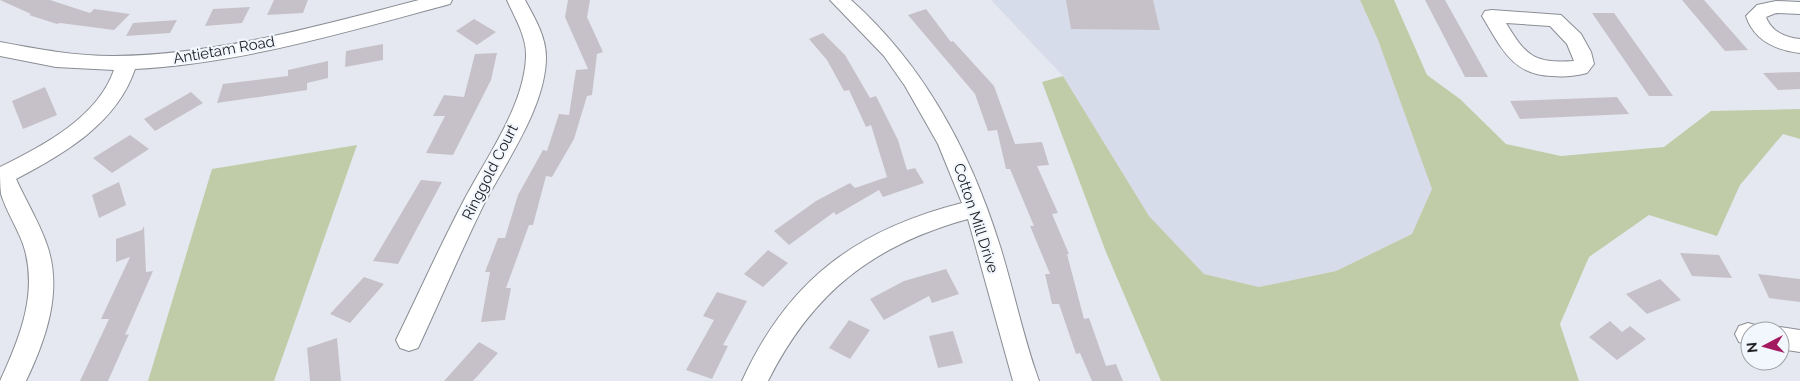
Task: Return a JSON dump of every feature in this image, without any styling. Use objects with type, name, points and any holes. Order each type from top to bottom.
[{"type":"street","name":"Antietam Road","points":[[0,48],[72,60],[127,62],[200,57],[243,50],[443,0]]},
{"type":"street","name":"Ringgold Court","points":[[409,340],[471,207],[528,99],[535,76],[535,40],[516,0]]},
{"type":"street","name":"Cotton Mill Drive","points":[[839,0],[873,34],[916,88],[958,161],[989,248],[1012,343],[1026,381]]},
{"type":"street","points":[[1800,8],[1765,8],[1758,11],[1756,16],[1758,25],[1772,38],[1792,46],[1800,46]]},
{"type":"street","points":[[12,381],[28,347],[37,317],[41,289],[40,269],[35,246],[1,176],[58,144],[100,109],[114,95],[127,62]]},
{"type":"street","points":[[755,381],[790,319],[811,294],[834,273],[882,240],[921,223],[976,208]]},
{"type":"shaded area","points":[[991,0],[1360,0],[1378,40],[1433,188],[1412,234],[1336,271],[1259,287],[1204,274],[1149,216],[1063,76]]},
{"type":"green space","points":[[1360,0],[1394,0],[1427,75],[1460,99],[1506,144],[1561,156],[1664,147],[1711,111],[1800,109],[1800,139],[1783,134],[1740,185],[1717,236],[1649,215],[1589,257],[1560,324],[1579,381],[1161,381],[1106,252],[1042,82],[1063,76],[1149,216],[1204,274],[1259,287],[1336,271],[1412,234],[1432,189],[1378,40]]},
{"type":"green space","points":[[357,145],[274,381],[148,381],[212,169]]},
{"type":"building","points":[[0,0],[50,0],[90,13],[94,9],[130,14],[114,30],[57,24],[29,15],[31,14]]},
{"type":"building","points":[[274,0],[308,0],[303,13],[267,15]]},
{"type":"building","points":[[568,0],[590,0],[587,17],[603,52],[597,54],[592,95],[587,96],[574,139],[552,177],[546,176],[533,225],[529,225],[506,288],[511,288],[505,320],[481,322],[490,272],[485,272],[498,238],[505,238],[518,195],[543,150],[547,151],[559,114],[569,115],[576,70],[588,69],[565,17]]},
{"type":"building","points":[[1066,0],[1153,0],[1160,30],[1071,29]]},
{"type":"building","points":[[1425,0],[1445,0],[1488,77],[1465,77]]},
{"type":"building","points":[[1682,0],[1704,0],[1748,50],[1725,51]]},
{"type":"building","points":[[250,7],[242,23],[205,26],[213,9]]},
{"type":"building","points":[[926,9],[951,42],[953,41],[994,86],[1015,144],[1042,142],[1049,165],[1037,166],[1058,213],[1052,214],[1069,254],[1067,254],[1084,319],[1089,318],[1106,366],[1116,364],[1123,381],[1092,381],[1080,353],[1076,354],[1059,304],[1052,304],[1045,274],[1050,274],[1030,226],[1034,226],[1010,169],[1006,169],[997,130],[988,131],[975,94],[908,15]]},
{"type":"building","points":[[1592,13],[1614,13],[1673,96],[1649,96]]},
{"type":"building","points":[[474,19],[496,32],[477,45],[456,31]]},
{"type":"building","points":[[177,20],[170,33],[126,36],[133,23]]},
{"type":"building","points":[[823,33],[845,55],[870,98],[876,96],[898,140],[907,170],[915,168],[924,183],[883,197],[879,190],[836,215],[834,212],[789,245],[774,231],[816,201],[850,183],[855,188],[887,177],[871,125],[866,127],[849,90],[844,91],[827,60],[809,39]]},
{"type":"building","points":[[383,44],[383,60],[345,67],[346,51]]},
{"type":"building","points":[[497,53],[491,80],[453,155],[426,153],[445,116],[433,116],[444,95],[464,97],[475,54]]},
{"type":"building","points":[[328,61],[328,78],[307,83],[307,90],[217,103],[223,84],[288,76],[288,70]]},
{"type":"building","points":[[1800,72],[1800,89],[1778,90],[1763,73]]},
{"type":"building","points":[[45,87],[57,115],[23,129],[12,101]]},
{"type":"building","points":[[191,92],[203,103],[155,131],[144,119]]},
{"type":"building","points":[[1617,97],[1629,114],[1520,119],[1510,101]]},
{"type":"building","points":[[130,135],[149,149],[112,173],[93,158]]},
{"type":"building","points":[[421,180],[442,182],[398,264],[373,261]]},
{"type":"building","points":[[119,182],[126,205],[99,218],[92,195]]},
{"type":"building","points":[[144,226],[146,272],[153,271],[125,335],[129,334],[108,381],[80,381],[109,319],[101,319],[130,257],[116,262],[116,239],[142,230]]},
{"type":"building","points":[[768,250],[788,263],[763,287],[744,274]]},
{"type":"building","points":[[1680,253],[1719,255],[1732,278],[1692,276]]},
{"type":"building","points":[[946,269],[959,294],[932,303],[929,296],[884,320],[870,299],[904,281]]},
{"type":"building","points":[[1758,274],[1800,279],[1800,302],[1769,298]]},
{"type":"building","points":[[364,277],[384,284],[350,323],[330,314]]},
{"type":"building","points":[[1660,279],[1681,300],[1647,314],[1626,294]]},
{"type":"building","points":[[717,292],[747,301],[723,345],[728,346],[712,379],[686,370],[714,320],[703,316]]},
{"type":"building","points":[[849,320],[870,330],[850,359],[829,348]]},
{"type":"building","points":[[1610,321],[1622,332],[1630,326],[1646,339],[1617,360],[1589,337]]},
{"type":"building","points":[[953,331],[963,363],[938,368],[929,336]]},
{"type":"building","points":[[337,338],[341,381],[310,381],[307,348]]},
{"type":"building","points":[[479,342],[498,353],[473,381],[444,381]]}]
